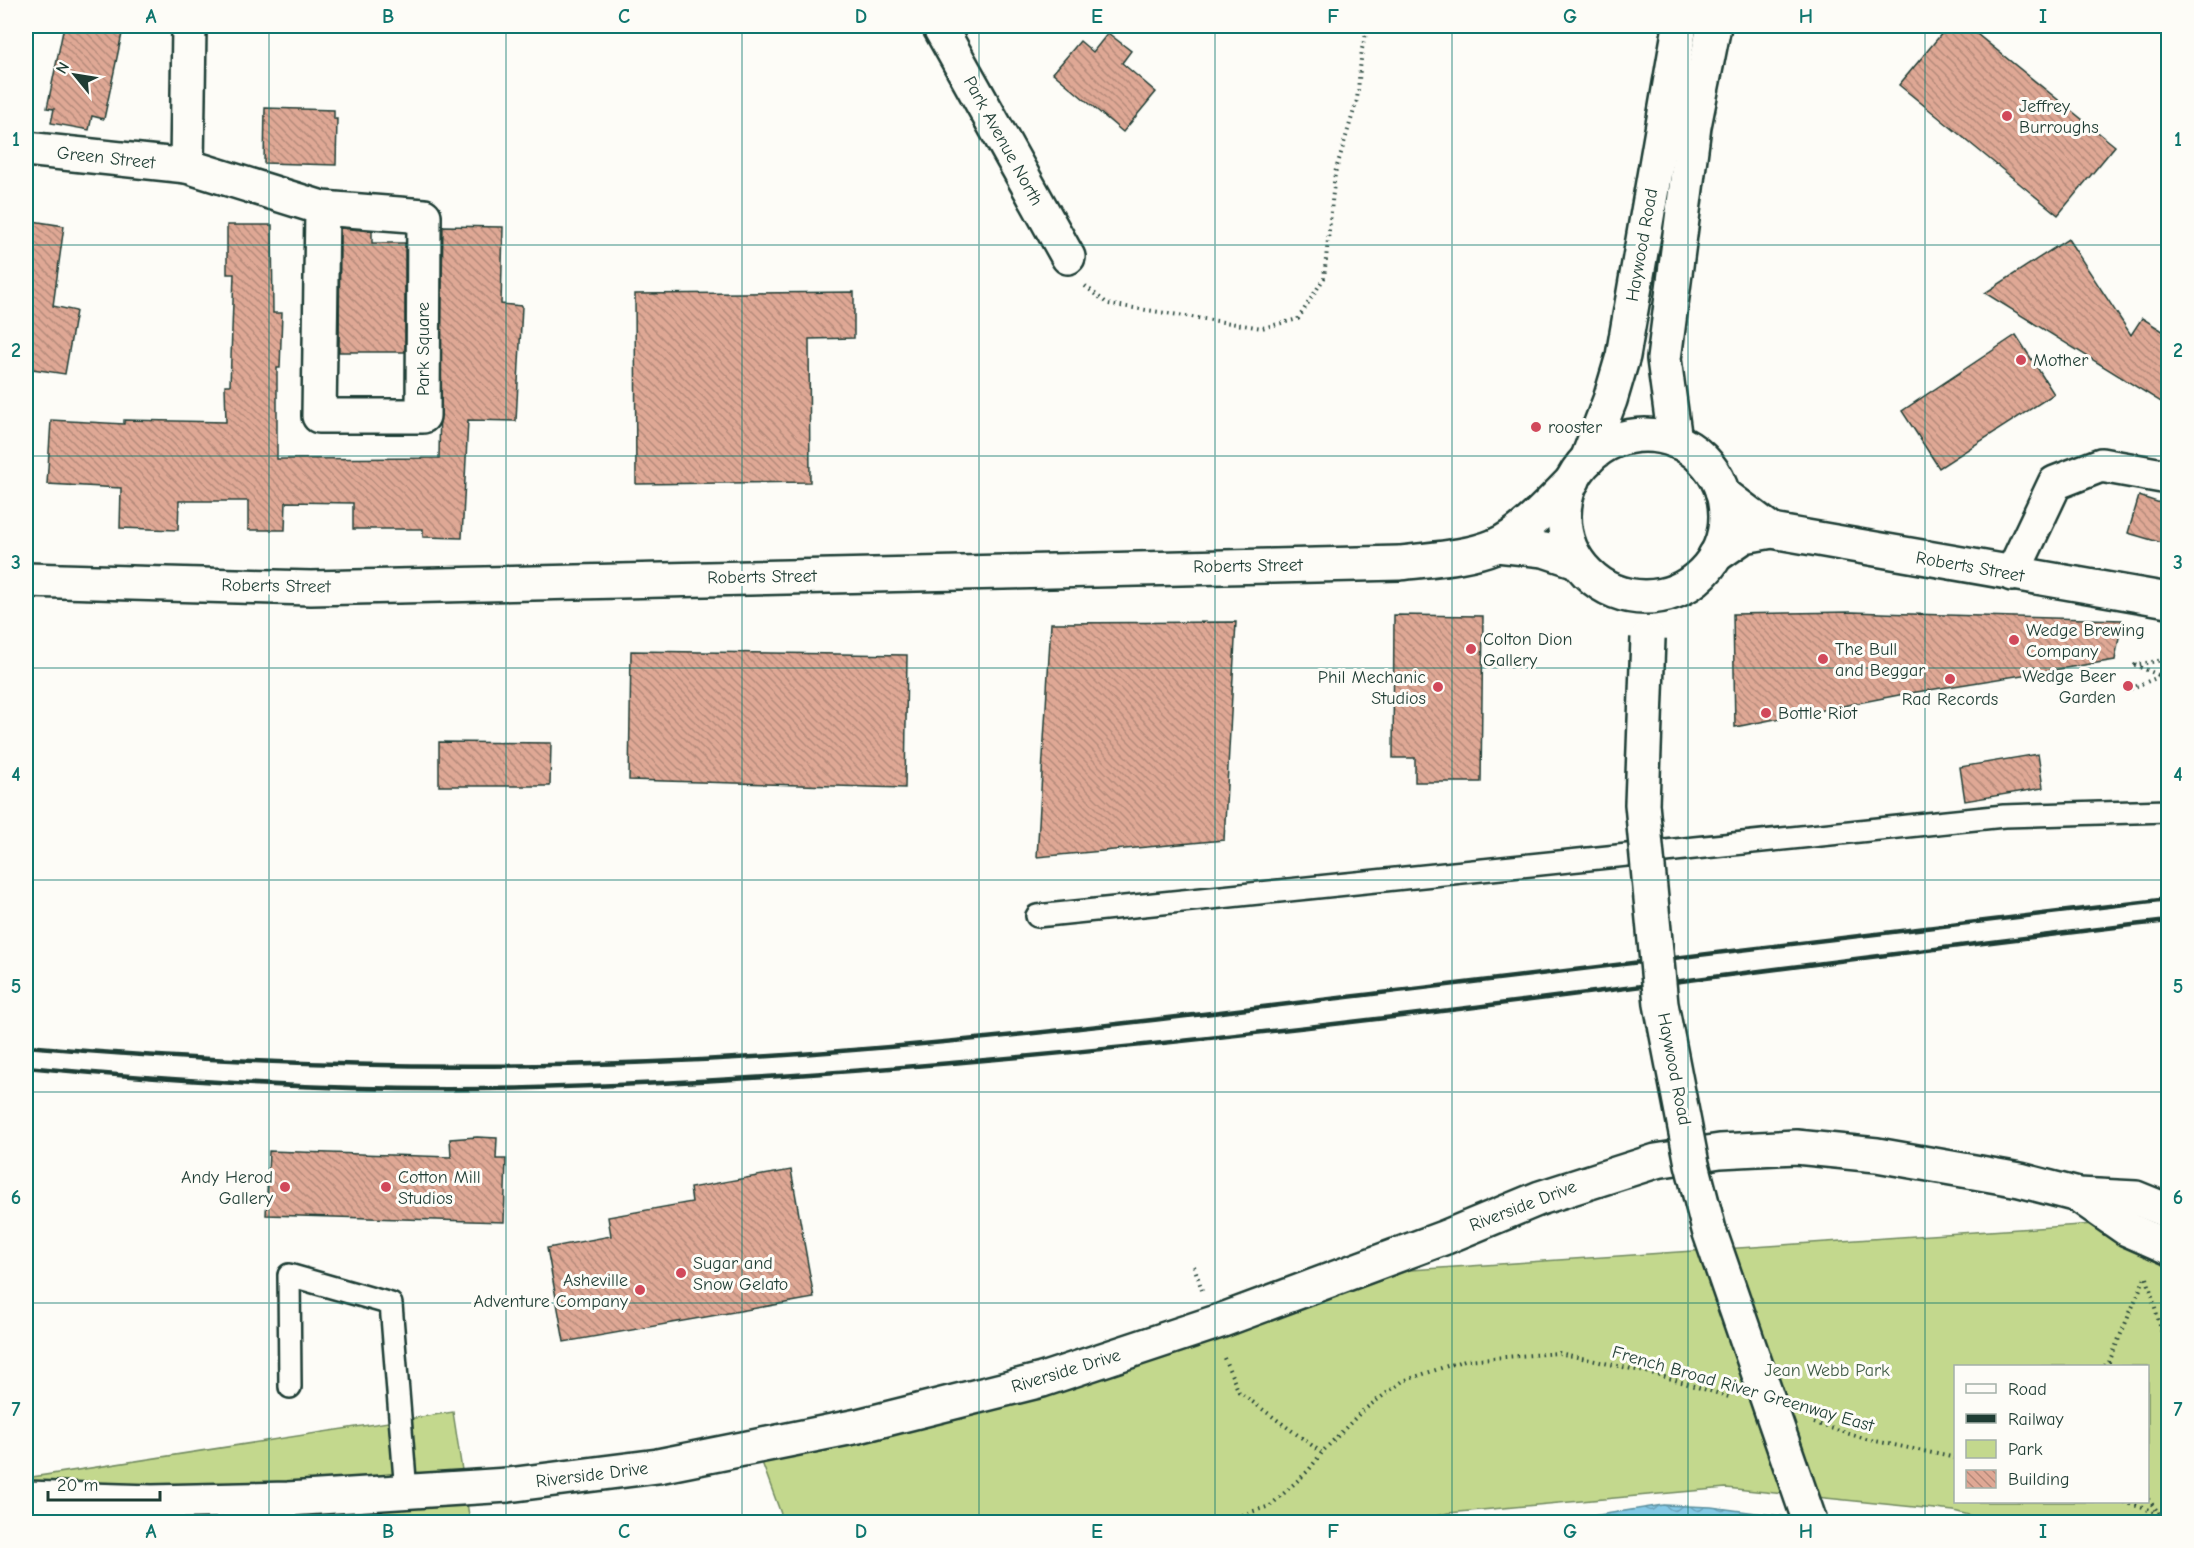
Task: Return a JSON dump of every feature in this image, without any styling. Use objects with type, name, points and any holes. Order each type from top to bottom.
[{"type":"main road","points":[[187,166],[189,26]]},
{"type":"main road","name":"Park Avenue North","points":[[939,26],[1068,257]]},
{"type":"main road","name":"Haywood Road","points":[[1580,470],[1610,400],[1623,356],[1680,26]]},
{"type":"main road","name":"Haywood Road","points":[[1675,441],[1664,359],[1694,126],[1714,26]]},
{"type":"main road","name":"Green Street","points":[[26,150],[187,166]]},
{"type":"main road","name":"Park Square","points":[[187,166],[322,208],[423,216],[423,416],[319,416],[322,208]]},
{"type":"main road","points":[[1652,436],[1675,441],[1696,453],[1707,465],[1723,494],[1726,526],[1715,556],[1703,572],[1688,585],[1669,594],[1649,597],[1628,596],[1608,589],[1591,577],[1577,561],[1568,542],[1564,521],[1566,500],[1580,470],[1606,446],[1628,437],[1652,436]]},
{"type":"main road","points":[[2012,574],[2055,483],[2101,465],[2169,477]]},
{"type":"main road","name":"Roberts Street","points":[[26,580],[311,588],[1388,563],[1463,555],[1497,545],[1540,514],[1580,470]]},
{"type":"main road","name":"Roberts Street","points":[[1723,494],[1772,531]]},
{"type":"main road","name":"Roberts Street","points":[[1715,556],[1743,536],[1772,531],[2169,600]]},
{"type":"main road","name":"Roberts Street","points":[[1497,545],[1544,550],[1577,561]]},
{"type":"main road","name":"Haywood Road","points":[[1649,597],[1642,804],[1661,1004],[1692,1164],[1709,1230],[1810,1522]]},
{"type":"main road","name":"Riverside Drive","points":[[26,1498],[152,1502],[406,1492],[508,1485],[658,1466],[943,1407],[1042,1380],[1220,1321],[1446,1237],[1540,1198],[1656,1161],[1720,1151],[1796,1147],[1877,1155],[2020,1179],[2078,1195],[2136,1198],[2169,1211]]},
{"type":"main road","name":"Riverside Drive","points":[[2078,1195],[2127,1229],[2169,1247]]},
{"type":"lane","points":[[1037,916],[2004,816],[2169,811]]},
{"type":"lane","points":[[290,1387],[289,1275],[391,1304],[406,1492]]},
{"type":"path","points":[[1068,257],[1068,272],[1108,304],[1262,328],[1298,319],[1324,278],[1335,173],[1357,100],[1362,49],[1368,26]]},
{"type":"path","points":[[2125,691],[2161,676],[2134,665],[2169,659]]},
{"type":"path","points":[[2110,1364],[2146,1274],[2162,1333],[2169,1337]]},
{"type":"path","name":"French Broad River Greenway East","points":[[1220,1522],[1270,1506],[1308,1471],[1321,1452],[1361,1412],[1402,1381],[1466,1360],[1559,1353],[1659,1375],[1735,1399]]},
{"type":"path","points":[[1224,1358],[1239,1392],[1321,1452]]},
{"type":"path","name":"French Broad River Greenway East","points":[[1812,1422],[1866,1438],[1954,1458]]},
{"type":"path","points":[[2149,1500],[2158,1513]]},
{"type":"path","points":[[2127,1503],[2169,1516]]},
{"type":"green space","name":"Jean Webb Park","points":[[2168,1219],[2168,1522],[1994,1522],[1954,1511],[1726,1488],[1448,1513],[1410,1522],[784,1522],[756,1446],[1396,1271]]},
{"type":"green space","points":[[453,1412],[470,1522],[26,1522],[26,1478]]},
{"type":"water","points":[[1663,1505],[1711,1507],[1826,1522],[1554,1522]]},
{"type":"building","points":[[64,26],[107,26],[123,29],[104,119],[92,116],[89,130],[51,123],[54,109],[47,108]]},
{"type":"building","name":"Jeffrey Burroughs","points":[[1948,26],[1967,26],[2115,146],[2058,215],[1899,85]]},
{"type":"building","points":[[1108,33],[1131,51],[1122,63],[1156,92],[1123,132],[1053,73],[1080,41],[1093,52]]},
{"type":"building","points":[[265,108],[334,110],[334,119],[337,119],[336,165],[264,163]]},
{"type":"building","points":[[26,220],[64,226],[53,306],[76,311],[65,374],[26,368]]},
{"type":"building","points":[[227,225],[272,225],[273,313],[282,313],[280,368],[277,368],[277,459],[439,458],[443,226],[503,227],[501,304],[522,306],[516,421],[468,420],[462,538],[423,537],[423,529],[353,529],[353,503],[286,502],[285,530],[248,530],[248,501],[179,501],[178,530],[120,528],[121,488],[47,484],[51,420],[124,424],[124,420],[226,422],[225,385],[230,385],[234,274],[227,274]]},
{"type":"building","points":[[340,228],[372,231],[372,243],[405,243],[405,352],[339,352]]},
{"type":"building","points":[[2068,239],[2131,335],[2142,318],[2169,335],[2169,407],[1985,293]]},
{"type":"building","points":[[854,292],[854,338],[809,339],[810,482],[636,484],[635,294]]},
{"type":"building","points":[[2016,335],[2054,394],[1939,468],[1902,411]]},
{"type":"building","points":[[2139,496],[2169,506],[2169,545],[2128,533]]},
{"type":"building","points":[[1852,612],[2122,620],[2115,660],[1904,694],[1735,727],[1733,614]]},
{"type":"building","name":"Phil Mechanic Studios","points":[[1394,615],[1483,616],[1481,782],[1415,782],[1415,758],[1393,758]]},
{"type":"building","points":[[1236,622],[1224,840],[1037,857],[1051,623]]},
{"type":"building","points":[[631,651],[907,655],[905,788],[629,780]]},
{"type":"building","points":[[439,742],[551,743],[550,786],[439,786]]},
{"type":"building","points":[[2038,754],[2043,788],[1965,801],[1960,767]]},
{"type":"building","name":"Cotton Mill Studios","points":[[497,1138],[496,1159],[506,1159],[504,1222],[266,1215],[269,1151],[451,1157],[450,1139]]},
{"type":"building","name":"Sugar and Snow Gelato","points":[[791,1170],[814,1298],[564,1342],[547,1248],[611,1236],[608,1217],[692,1202],[690,1188]]},
{"type":"railway","points":[[26,1046],[212,1059],[398,1065],[585,1064],[771,1056],[1089,1027],[2168,899]]},
{"type":"railway","points":[[26,1067],[152,1078],[343,1088],[533,1088],[739,1079],[944,1064],[1352,1022],[2168,921]]},
{"type":"place","name":"Jeffrey Burroughs","points":[[2007,116]]},
{"type":"place","name":"Mother","points":[[2021,360]]},
{"type":"place","name":"rooster","points":[[1536,427]]},
{"type":"place","name":"Wedge Brewing Company","points":[[2014,640]]},
{"type":"place","name":"Colton Dion Gallery","points":[[1471,649]]},
{"type":"place","name":"The Bull and Beggar","points":[[1823,659]]},
{"type":"place","name":"Rad Records","points":[[1950,679]]},
{"type":"place","name":"Wedge Beer Garden","points":[[2128,686]]},
{"type":"place","name":"Phil Mechanic Studios","points":[[1438,687]]},
{"type":"place","name":"Bottle Riot","points":[[1766,713]]},
{"type":"place","name":"Andy Herod Gallery","points":[[285,1187]]},
{"type":"place","name":"Cotton Mill Studios","points":[[386,1187]]},
{"type":"place","name":"Sugar and Snow Gelato","points":[[681,1273]]},
{"type":"place","name":"Asheville Adventure Company","points":[[640,1290]]}]
